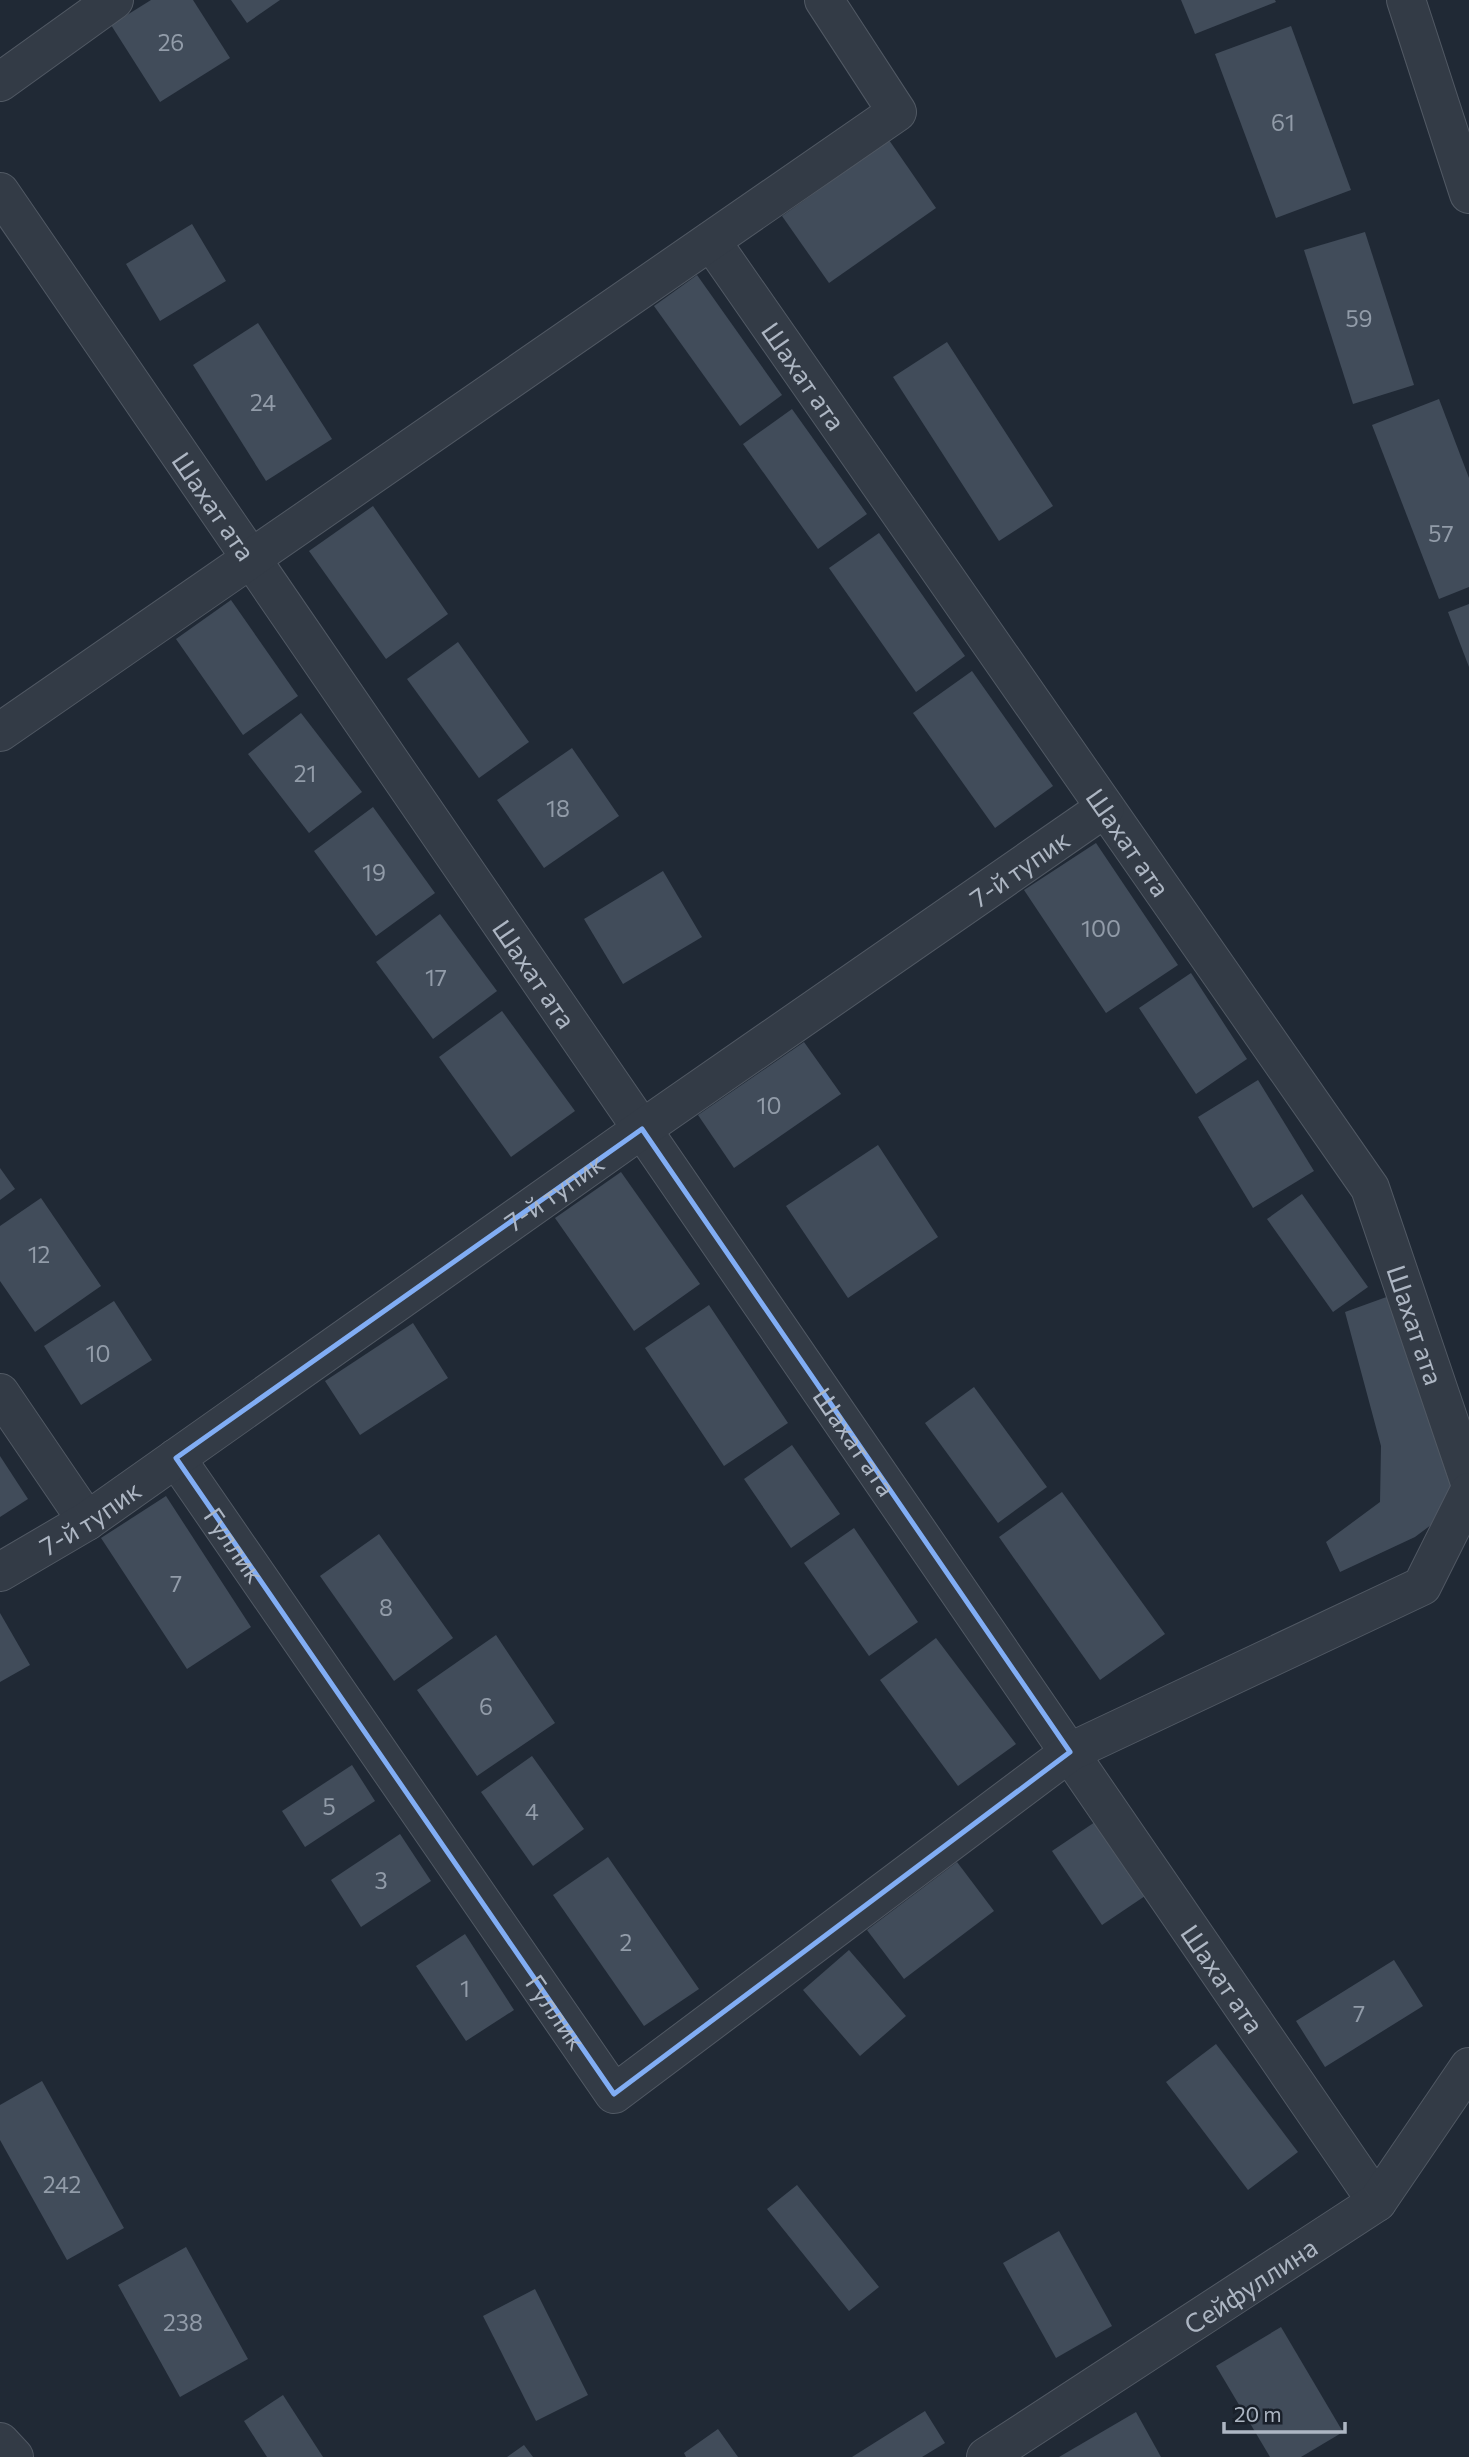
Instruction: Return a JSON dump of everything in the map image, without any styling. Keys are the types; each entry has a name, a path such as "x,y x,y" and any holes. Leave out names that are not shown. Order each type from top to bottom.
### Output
{"street":[{"path":"0,82 114,0"},
{"path":"0,732 897,112 824,0"},
{"path":"1406,0 1469,194"},
{"name":"Шахат ата","path":"0,192 1377,2202"},
{"name":"Шахат ата","path":"711,241 1370,1188 1469,1480"},
{"name":"7-й тупик","path":"0,1572 88,1521 642,1129 1105,808"},
{"path":"0,1393 88,1521"},
{"name":"Гуллик","path":"176,1458 614,2094 1070,1752"},
{"path":"1070,1752 1422,1586 1469,1492"},
{"name":"Сейфуллина","path":"1005,2451 1377,2202 1469,2067"},
{"path":"0,2442 14,2457"}],"highlighted area":[{"path":"642,1129 1070,1752 614,2094 176,1458"}],"building":[{"path":"151,0 193,0 230,58 160,102 111,25"},
{"path":"231,0 280,0 247,23"},
{"path":"1181,0 1275,0 1276,2 1195,34"},
{"path":"1291,26 1351,190 1276,218 1215,54"},
{"path":"889,140 936,208 829,283 782,216"},
{"path":"192,224 226,281 160,321 126,264"},
{"path":"1365,232 1414,385 1353,404 1304,250"},
{"path":"697,275 782,395 740,426 654,306"},
{"path":"258,323 332,439 266,481 193,365"},
{"path":"947,342 1053,506 999,541 893,377"},
{"path":"1439,399 1469,478 1469,587 1439,599 1372,425"},
{"path":"792,409 867,514 818,549 743,444"},
{"path":"373,506 448,614 386,659 309,551"},
{"path":"879,533 965,656 916,692 829,568"},
{"path":"231,600 298,696 243,735 176,639"},
{"path":"1469,604 1469,667 1448,612"},
{"path":"458,642 529,742 479,778 407,679"},
{"path":"972,671 1053,786 995,828 913,713"},
{"path":"301,713 362,792 309,833 248,754"},
{"path":"572,748 619,816 544,868 497,800"},
{"path":"373,807 435,893 376,936 314,851"},
{"path":"1096,843 1178,965 1106,1013 1024,890"},
{"path":"663,871 702,937 623,984 584,919"},
{"path":"440,914 497,991 433,1039 376,962"},
{"path":"1191,973 1247,1059 1196,1094 1139,1008"},
{"path":"502,1011 575,1111 511,1157 439,1057"},
{"path":"804,1042 841,1094 734,1168 698,1115"},
{"path":"1258,1080 1314,1171 1253,1208 1198,1117"},
{"path":"878,1145 938,1237 848,1298 786,1206"},
{"path":"0,1168 15,1189 0,1200"},
{"path":"621,1172 700,1284 634,1331 555,1218"},
{"path":"1302,1194 1368,1287 1333,1312 1267,1219"},
{"path":"41,1198 101,1286 35,1332 0,1281 0,1226"},
{"path":"1392,1295 1457,1486 1443,1516 1415,1537 1340,1572 1326,1542 1380,1502 1381,1446 1345,1312"},
{"path":"114,1301 152,1360 81,1405 44,1346"},
{"path":"709,1305 788,1423 724,1466 645,1348"},
{"path":"413,1323 448,1378 360,1435 325,1381"},
{"path":"974,1387 1047,1487 998,1523 925,1423"},
{"path":"792,1445 840,1514 791,1548 744,1479"},
{"path":"0,1456 28,1499 0,1517"},
{"path":"1062,1492 1165,1634 1100,1680 999,1537"},
{"path":"166,1496 251,1627 187,1669 101,1538"},
{"path":"854,1528 918,1622 869,1656 804,1563"},
{"path":"379,1534 453,1638 394,1681 320,1576"},
{"path":"0,1613 30,1665 0,1682"},
{"path":"496,1635 555,1723 477,1776 417,1690"},
{"path":"936,1638 1016,1744 958,1786 880,1680"},
{"path":"532,1756 584,1829 533,1866 481,1792"},
{"path":"352,1765 375,1801 305,1847 282,1811"},
{"path":"1095,1822 1145,1896 1102,1925 1052,1851"},
{"path":"400,1834 431,1881 361,1927 331,1880"},
{"path":"608,1857 699,1989 644,2026 553,1895"},
{"path":"957,1862 994,1911 904,1979 867,1930"},
{"path":"465,1934 514,2010 466,2041 416,1966"},
{"path":"849,1950 906,2016 860,2056 803,1990"},
{"path":"1394,1960 1423,2006 1325,2067 1296,2021"},
{"path":"1216,2044 1298,2152 1248,2190 1166,2082"},
{"path":"42,2081 124,2228 67,2260 0,2140 0,2105"},
{"path":"797,2185 879,2287 849,2311 767,2209"},
{"path":"1059,2231 1112,2326 1056,2358 1003,2263"},
{"path":"186,2247 248,2359 180,2397 118,2285"},
{"path":"535,2289 588,2395 536,2421 483,2316"},
{"path":"1281,2327 1343,2432 1301,2457 1270,2457 1216,2366"},
{"path":"283,2395 323,2457 267,2457 244,2421"},
{"path":"925,2411 945,2443 922,2457 852,2457"},
{"path":"1136,2412 1161,2457 1059,2457"},
{"path":"718,2429 738,2457 686,2457 684,2453"},
{"path":"524,2445 533,2457 507,2457"}]}
